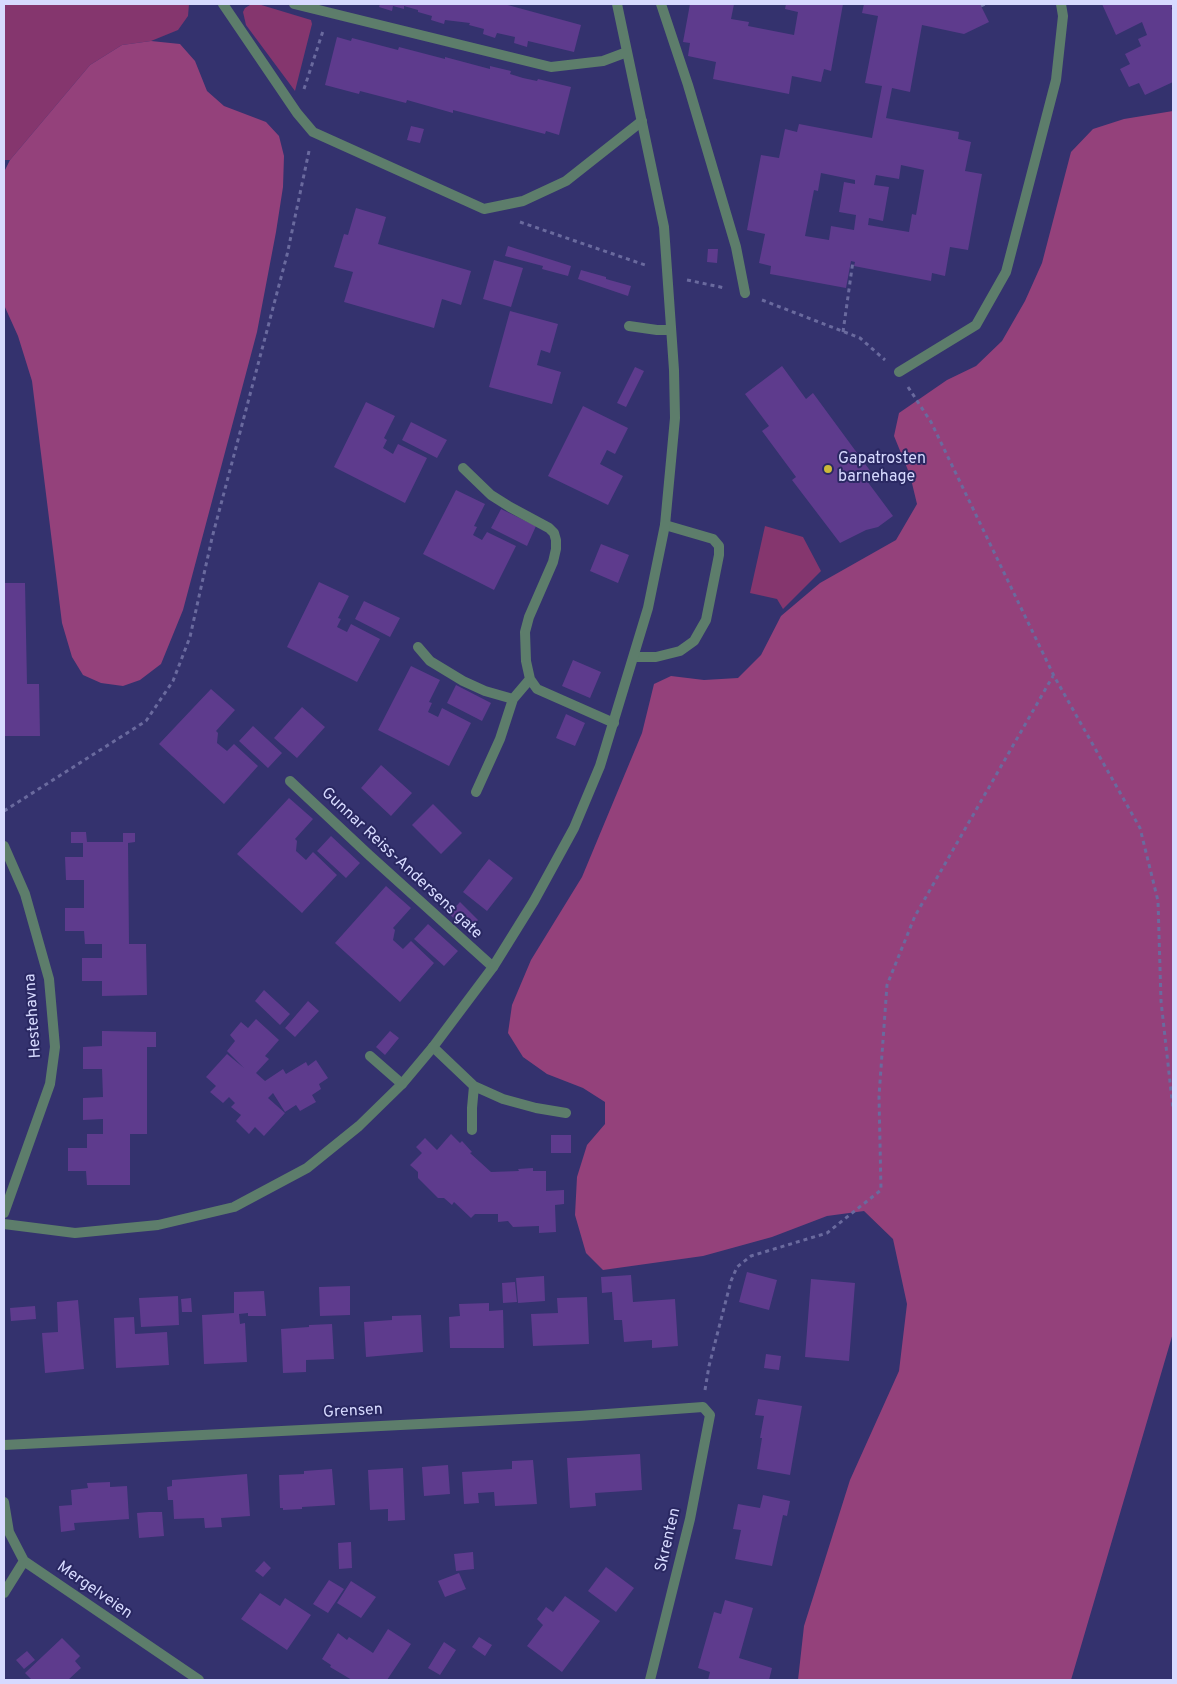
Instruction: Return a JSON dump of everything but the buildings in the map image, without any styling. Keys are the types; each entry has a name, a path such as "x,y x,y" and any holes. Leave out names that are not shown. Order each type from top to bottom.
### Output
{"street":[{"path":"223,4 297,113 313,132 484,209 522,201 566,181 642,122"},
{"path":"294,4 551,67 603,61 627,52"},
{"path":"4,1224 75,1233 158,1225 234,1206 307,1168 359,1126 402,1084 433,1047 493,967 534,901 574,828 600,766 648,608 665,525 675,418 664,227 617,4"},
{"path":"661,4 688,85 733,237 745,293"},
{"path":"899,372 976,325 1006,272 1056,80 1063,16 1061,4"},
{"path":"629,326 671,330"},
{"path":"463,468 492,495 549,528 556,540 553,562 529,617 525,632 526,661 530,679 537,688 614,723"},
{"path":"634,657 656,657 680,651 694,641 706,620 719,555 719,546 713,539 665,525"},
{"path":"418,647 430,661 463,681 486,691 513,699"},
{"path":"476,792 500,739 513,699 530,679"},
{"name":"Gunnar Reiss-Andersens gate","path":"290,782 493,967"},
{"name":"Hestehavna","path":"4,846 25,894 49,979 55,1047 50,1084 4,1213"},
{"path":"433,1047 474,1086 503,1099 536,1108 566,1113"},
{"path":"370,1056 402,1084"},
{"path":"472,1130 474,1086"},
{"name":"Grensen","path":"4,1445 579,1416 703,1407"},
{"name":"Skrenten","path":"650,1680 690,1519 710,1415 703,1407"},
{"name":"Mergelveien","path":"4,1502 9,1532 24,1561 199,1680"},
{"path":"4,1593 24,1561"}],"path":[{"path":"297,113 329,12"},
{"path":"4,811 146,721 173,681 190,637 212,538 287,255 313,132"},
{"path":"484,209 646,265"},
{"path":"844,332 853,261"},
{"path":"686,279 745,293 860,338 899,372 931,422 1054,676 1140,828 1158,901 1161,1002 1173,1109"},
{"path":"703,1407 709,1366 731,1281 737,1267 751,1256 827,1233 880,1190 879,1096 887,985 915,916 1054,676"}],"shaded area":[{"path":"4,4 189,4 188,16 178,30 151,41 122,45 90,65 10,160 4,160"},
{"path":"258,4 311,20 312,24 295,91 246,25 243,12 245,8"},
{"path":"151,41 180,44 195,61 207,91 224,106 266,122 279,136 284,156 283,187 257,332 183,610 161,664 140,680 123,686 101,683 83,675 72,657 62,623 32,381 18,336 4,305 4,172 10,160 90,65 122,45"},
{"path":"1173,111 1173,1333 1071,1680 798,1680 804,1626 850,1480 899,1371 907,1304 893,1239 864,1211 827,1216 772,1237 703,1256 603,1270 586,1253 575,1215 577,1177 587,1145 605,1124 605,1102 583,1088 547,1074 523,1057 508,1033 512,1005 531,960 582,877 642,733 654,684 671,676 704,680 738,678 761,655 781,616 820,583 896,540 917,504 910,475 894,436 899,413 947,380 976,366 1002,341 1025,301 1042,263 1071,152 1093,129 1124,119"},
{"path":"765,526 803,537 821,571 783,609 777,599 750,593"}],"place":[{"name":"Gapatrosten barnehage","path":"828,469"}]}
